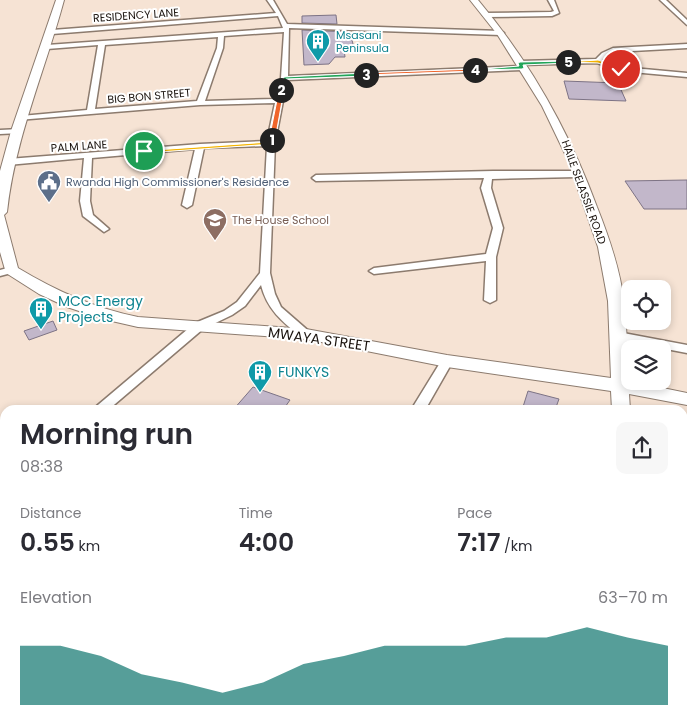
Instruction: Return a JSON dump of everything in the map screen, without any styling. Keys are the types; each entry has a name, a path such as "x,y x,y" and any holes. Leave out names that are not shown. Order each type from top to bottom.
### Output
{"street":[{"path":"0,212 2,188 8,162 21,118 52,32 60,0"},
{"path":"270,0 280,14 286,28 284,78 271,143 265,273 268,294 273,304 281,314 306,334"},
{"name":"HAILE SELASSIE ROAD","path":"474,0 501,33 567,144 605,247 616,301 621,386"},
{"path":"486,15 552,14 557,12 551,0"},
{"path":"663,0 687,23"},
{"name":"RESIDENCY LANE","path":"52,32 280,14"},
{"path":"47,47 221,35 286,28 501,33"},
{"path":"200,103 220,48 221,35"},
{"path":"91,112 102,43"},
{"path":"598,61 604,54 613,50 687,46"},
{"path":"284,78 598,61 621,69 687,75"},
{"name":"BIG BON STREET","path":"21,118 200,103 279,101"},
{"path":"0,132 17,131"},
{"name":"PALM LANE","path":"8,162 200,146 271,143"},
{"path":"187,206 200,146"},
{"path":"88,156 85,201 88,216 104,229"},
{"path":"490,300 492,257 498,228 486,188 488,178 493,174"},
{"path":"316,178 577,174"},
{"name":"MWAYA STREET","path":"0,218 5,271 45,291 109,316 138,322 306,334 447,361 621,386"},
{"path":"374,271 492,257"},
{"path":"105,405 199,326 228,313 241,304 265,273"},
{"path":"618,336 687,349"},
{"path":"421,405 447,361"},
{"name":"HAILE SELASSIE ROAD","path":"621,390 621,405"},
{"name":"MWAYA STREET","path":"641,390 687,399"}],"building":[{"path":"336,15 337,24 302,23 302,16"},
{"path":"302,30 350,32 354,48 344,49 345,57 335,57 329,64 304,65"},
{"path":"564,81 618,83 626,101 569,99"},
{"path":"687,180 687,209 644,209 625,181"},
{"name":"MCC Energy Projects","path":"53,321 57,330 29,340 24,331"},
{"name":"FUNKYS","path":"253,387 290,400 286,405 237,405"},
{"path":"528,391 559,399 557,405 524,405"}],"place":[{"name":"Msasani Peninsula","path":"318,62"},
{"name":"Rwanda High Commissioner's Residence","path":"49,203"},
{"name":"The House School","path":"215,241"},
{"name":"MCC Energy Projects","path":"41,330"},
{"name":"FUNKYS","path":"260,393"}],"route":[{"path":"144,151 271,143 284,78 522,68 520,63 598,61 621,69"}]}
